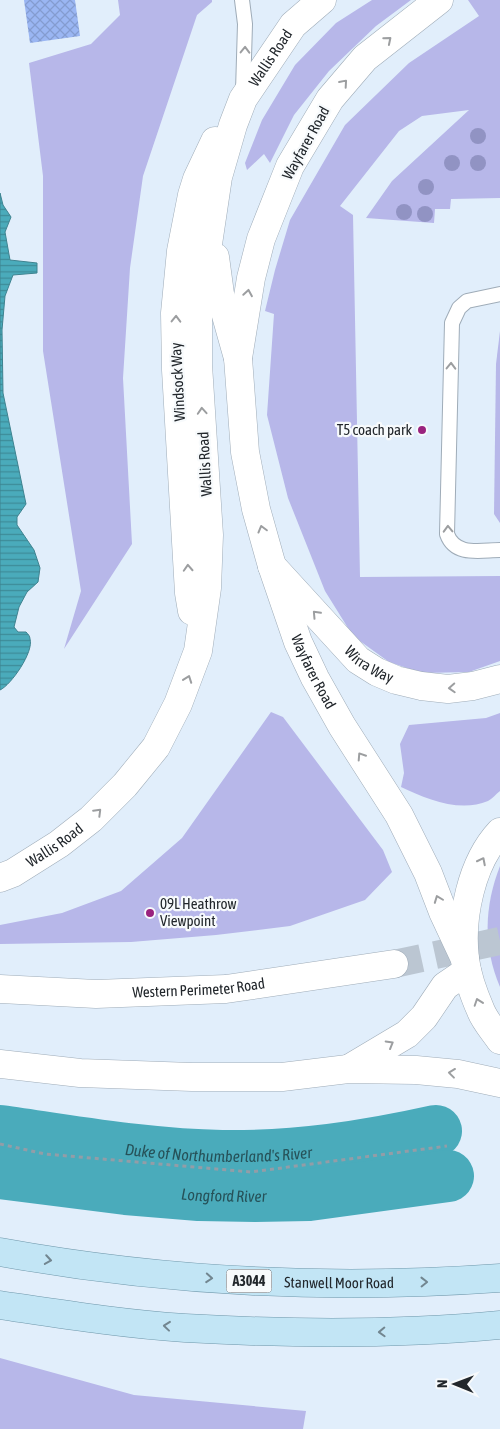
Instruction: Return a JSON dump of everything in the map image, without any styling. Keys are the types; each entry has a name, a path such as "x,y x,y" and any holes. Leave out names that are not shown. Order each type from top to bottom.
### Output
{"main road":[{"name":"Stanwell Moor Road","path":"0,1252 161,1275 286,1283 340,1284 500,1278"},
{"path":"0,1305 88,1318 184,1328 296,1333 374,1333 500,1325"}],"street":[{"name":"Wallis Road","path":"0,878 13,873 59,844 91,819 125,785 156,747 178,704 198,651 206,588 209,536 198,366 198,311 218,177 233,125 243,99 293,25 322,0"},
{"name":"Wayfarer Road","path":"238,358 251,278 261,239 290,166 330,99 365,58 439,0"},
{"name":"Windsock Way","path":"198,651 189,593 176,370 175,313 181,251 192,195 197,179 217,138 233,125"},
{"name":"Wayfarer Road","path":"211,221 220,294 238,358 245,452 256,509 272,566 298,642 315,678 342,726 399,815 428,873 466,965"},
{"name":"Wirra Way","path":"272,566 358,660 378,672 396,680 421,686 448,689 473,686 500,679"},
{"path":"500,832 480,862 469,893 463,926 466,965 481,1013 500,1040"},
{"name":"Western Perimeter Road","path":"0,989 96,994 226,989 394,964"},
{"path":"348,1069 407,1034 424,1017 445,986 466,965"},
{"path":"0,1064 80,1073 192,1077 282,1077 348,1069 416,1070 458,1074 500,1083"}],"lane":[{"path":"242,0 245,24 243,99"},
{"path":"500,294 467,301 459,308 452,323 447,534 450,542 457,548 468,551 500,550"}],"path":[{"path":"0,1144 45,1154 251,1172 447,1146"}],"shaded area":[{"path":"118,0 212,0 212,2 197,15 143,176 130,268 123,378 132,544 64,649 81,591 43,351 43,176 29,63 91,44 120,15"},
{"path":"372,0 411,0 376,26 329,71 294,115 270,163 264,154 247,170 245,163 262,120 295,65 336,23"},
{"path":"468,0 500,0 500,198 451,199 450,209 435,209 434,223 366,218 392,181 469,110 422,116 399,131 340,206 353,215 360,577 500,576 500,661 469,672 422,673 389,662 353,636 325,591 288,498 267,415 274,314 265,311 290,220 345,125 409,63 479,16"},
{"path":"0,193 3,205 11,217 5,232 10,260 37,263 37,273 13,275 5,296 2,330 3,393 26,504 17,517 17,525 34,550 40,568 38,582 27,592 19,607 14,627 18,632 26,632 29,636 29,652 21,668 10,682 0,690"},
{"path":"500,331 500,523 494,514 496,364"},
{"path":"271,712 283,717 383,850 392,872 365,900 290,926 216,935 131,942 0,944 0,925 62,913 121,891 182,838"},
{"path":"500,713 500,791 491,799 466,806 455,805 432,800 401,787 404,773 400,744 409,725 486,718"},
{"path":"500,866 500,987 494,972 488,942 488,912"},
{"path":"0,1358 134,1395 306,1411 303,1429 0,1429"}],"building":[{"path":"24,0 75,0 80,36 30,43"}],"waterway":[{"name":"Duke of Northumberland's River","path":"0,1131 138,1150 222,1156 277,1155 330,1150 436,1131"},
{"name":"Longford River","path":"0,1173 126,1189 199,1195 255,1196 309,1195 448,1176"}],"tunnel":[{"path":"394,964 500,941"}],"place":[{"name":"T5 coach park","path":"422,430"},
{"name":"09L Heathrow Viewpoint","path":"150,913"}]}
